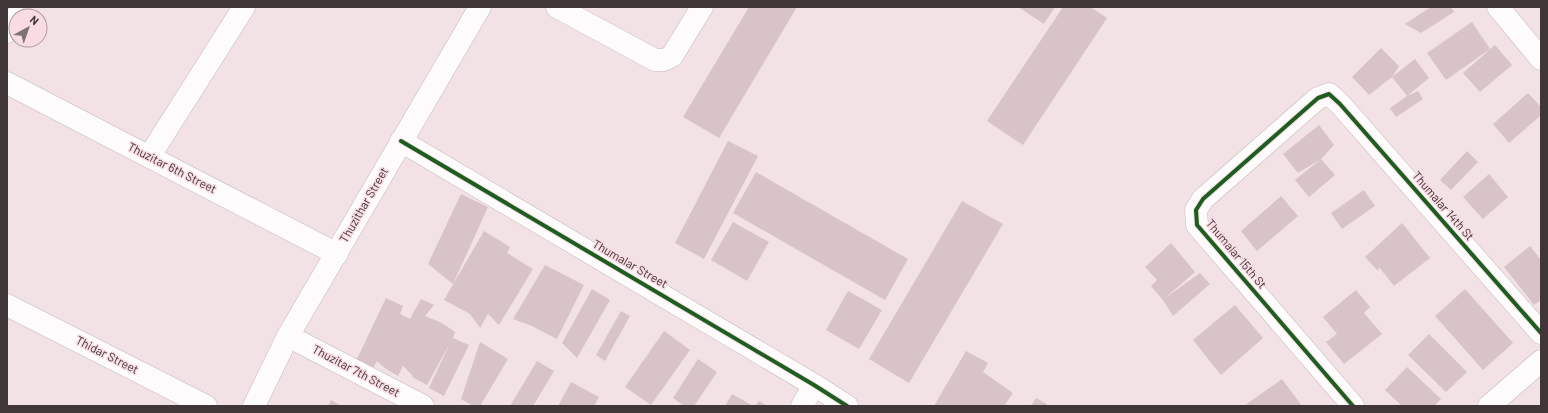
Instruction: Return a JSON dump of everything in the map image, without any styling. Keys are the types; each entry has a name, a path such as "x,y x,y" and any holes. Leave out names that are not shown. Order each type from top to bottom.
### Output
{"street":[{"path":"149,157 244,7"},
{"name":"Thuzithar Street","path":"254,406 288,336 480,7"},
{"path":"557,7 655,60 664,60 672,56 702,7"},
{"path":"1498,7 1541,59"},
{"name":"Thuzitar 6th Street","path":"7,83 336,254"},
{"name":"Thumalar 14th St","path":"1329,94 1340,104 1541,333"},
{"name":"Thumalar 15th St","path":"1329,94 1318,98 1203,199 1196,210 1197,225 1353,406"},
{"name":"Thumalar Street","path":"401,141 847,406"},
{"name":"Thidar Street","path":"7,305 206,406"},
{"name":"Thuzitar 7th Street","path":"288,336 423,406"},
{"path":"1492,405 1541,361"},
{"path":"802,406 814,385"}],"building":[{"path":"749,7 797,7 719,138 683,117"},
{"path":"1018,7 1055,7 1044,24"},
{"path":"1063,7 1090,7 1107,18 1023,145 987,121"},
{"path":"1431,7 1451,7 1454,12 1421,33 1405,24"},
{"path":"1472,22 1490,49 1446,80 1427,53"},
{"path":"1495,45 1512,65 1480,92 1463,73"},
{"path":"1381,48 1399,66 1392,77 1369,95 1352,77"},
{"path":"1415,59 1429,78 1407,96 1392,77"},
{"path":"1418,91 1423,99 1396,117 1390,108 1407,96"},
{"path":"1528,93 1541,107 1541,115 1509,143 1493,124"},
{"path":"1319,125 1334,145 1321,159 1298,173 1283,154"},
{"path":"728,141 758,156 704,259 675,243"},
{"path":"1467,151 1478,162 1451,190 1440,180"},
{"path":"1321,159 1335,175 1309,197 1295,180"},
{"path":"756,172 908,259 885,300 733,213"},
{"path":"1489,174 1508,197 1483,219 1463,197"},
{"path":"1364,190 1375,206 1342,229 1331,213"},
{"path":"461,194 488,207 453,284 428,264"},
{"path":"1281,196 1298,216 1257,251 1241,231"},
{"path":"962,201 1003,224 909,383 869,359"},
{"path":"733,222 769,242 747,281 711,260"},
{"path":"1402,223 1430,258 1394,286 1379,267 1378,271 1365,257"},
{"path":"484,231 510,247 507,253 533,269 499,325 488,314 480,328 470,314 444,300"},
{"path":"1171,243 1195,272 1165,298 1200,273 1210,284 1173,316 1163,300 1151,286 1157,280 1145,267"},
{"path":"1530,246 1541,260 1541,300 1534,305 1504,267"},
{"path":"545,265 584,285 557,339 532,326 513,319"},
{"path":"592,289 610,300 577,358 562,343"},
{"path":"1465,289 1513,343 1483,370 1435,316"},
{"path":"1356,290 1370,307 1364,313 1382,334 1344,364 1326,342 1337,334 1323,317"},
{"path":"848,291 882,310 859,349 826,330"},
{"path":"386,298 403,306 400,314 410,319 421,299 434,305 425,316 442,323 455,332 453,338 469,345 444,396 429,388 450,343 427,385 412,377 413,376 403,366 398,376 386,369 377,361 373,369 356,361"},
{"path":"1235,305 1263,338 1221,375 1193,340"},
{"path":"621,311 630,316 605,361 596,355"},
{"path":"664,331 690,350 651,405 625,387"},
{"path":"1429,334 1467,372 1446,392 1408,355"},
{"path":"480,342 508,359 480,406 473,406 461,399"},
{"path":"966,351 988,363 983,372 1013,393 1004,406 934,406"},
{"path":"698,359 717,372 694,406 684,406 673,398"},
{"path":"537,361 554,371 533,406 510,406"},
{"path":"1407,367 1441,399 1434,406 1402,406 1385,390"},
{"path":"1282,379 1302,406 1244,406"},
{"path":"571,382 599,397 594,406 558,406"},
{"path":"732,394 753,406 725,406"},
{"path":"1036,398 1047,404 1046,406 1031,406"},
{"path":"331,400 342,406 328,406"},
{"path":"759,401 767,406 755,406"}],"cycle path":[{"path":"1353,406 1197,225 1196,210 1203,199 1318,98 1329,94 1340,104 1541,333"},
{"path":"401,141 847,406"}]}
